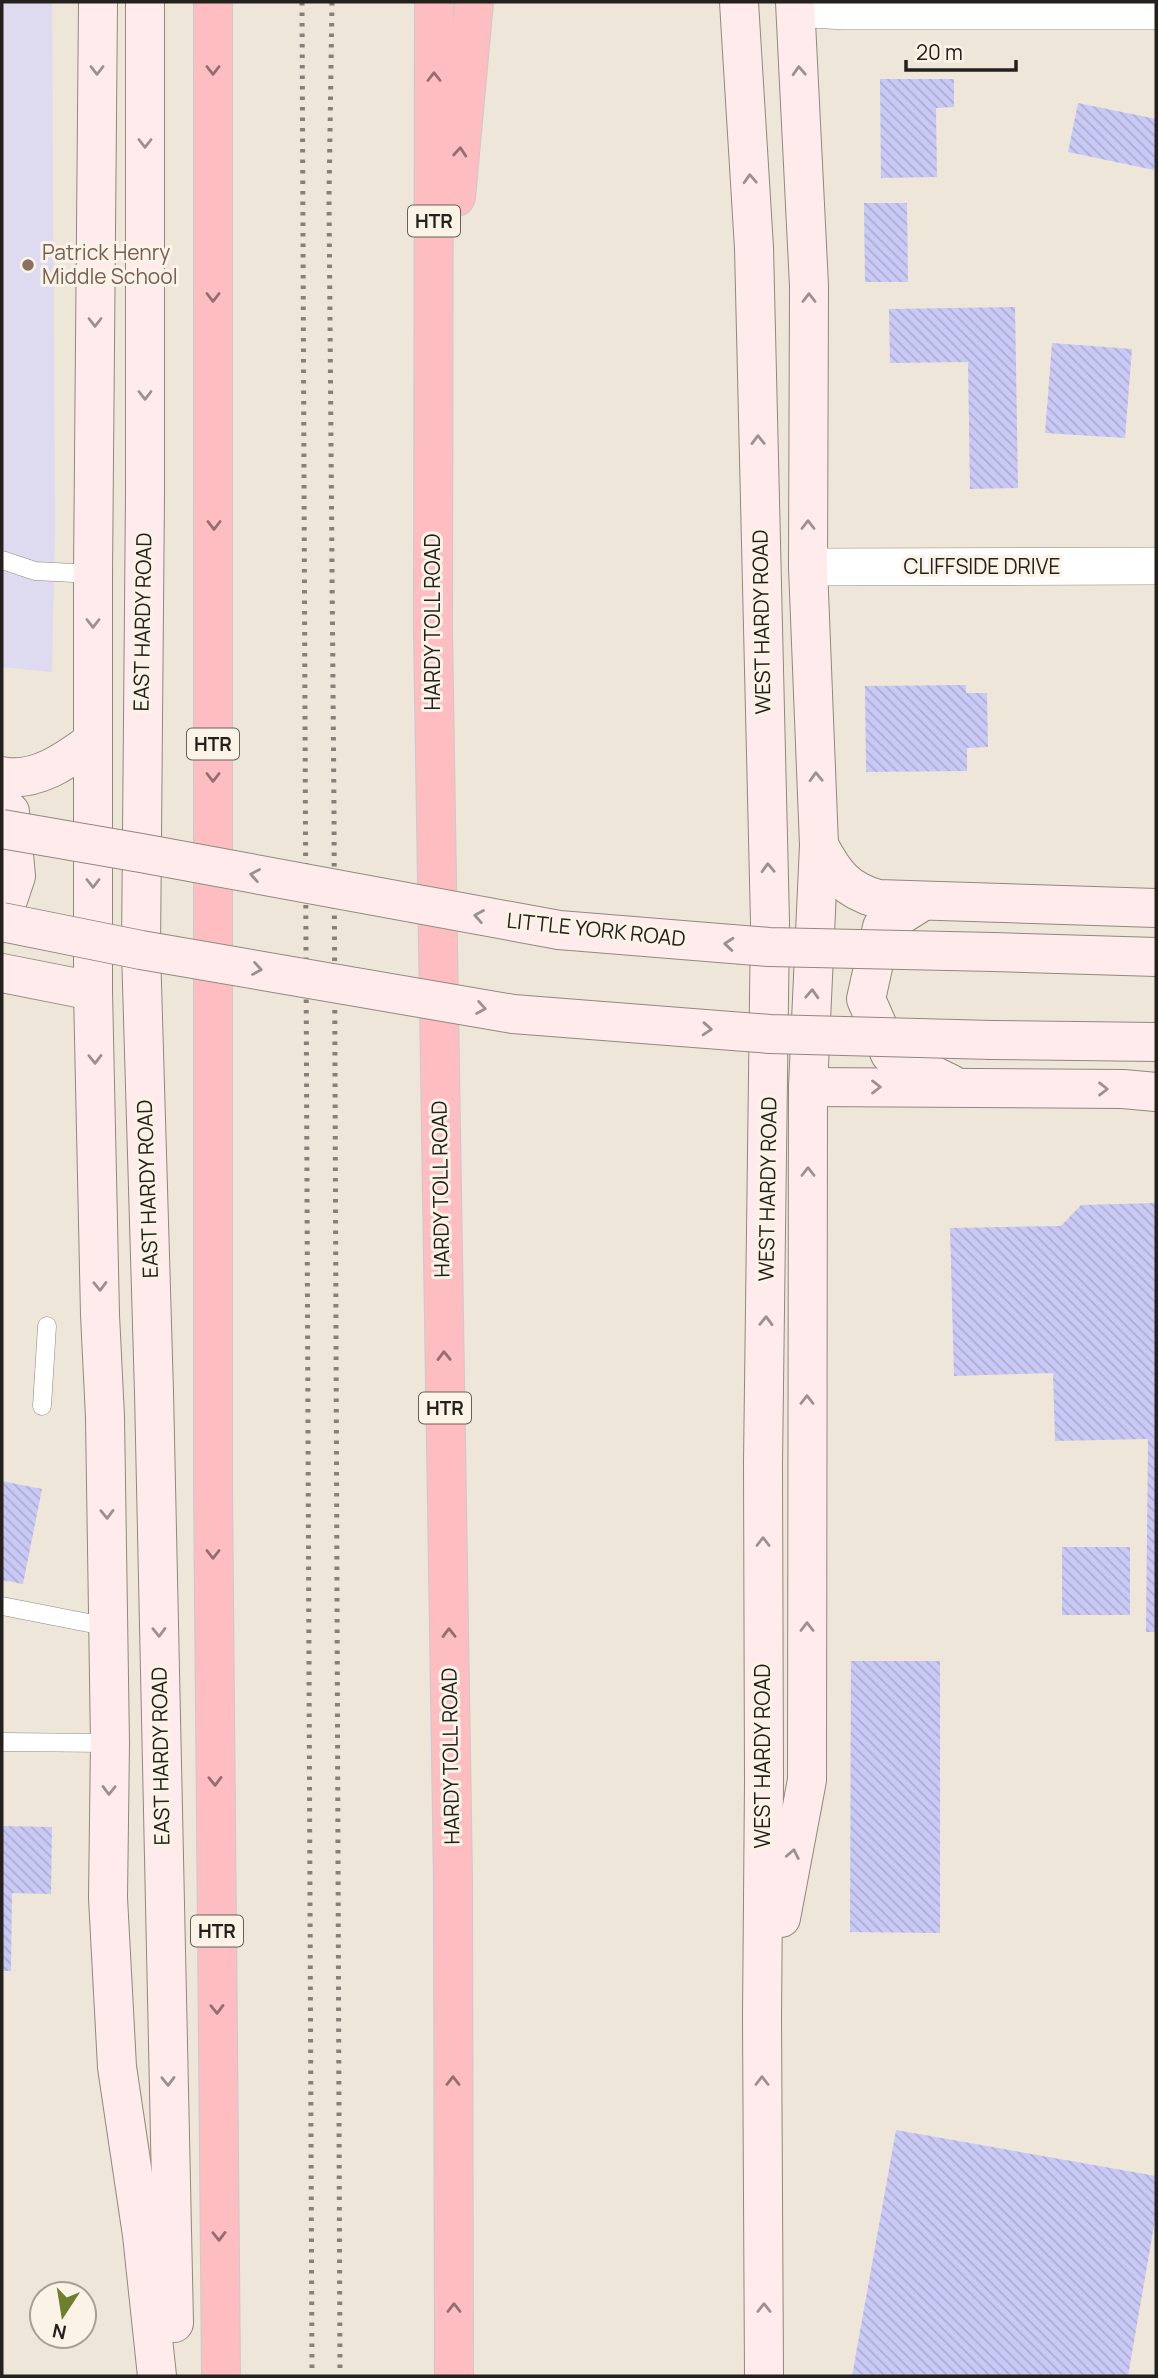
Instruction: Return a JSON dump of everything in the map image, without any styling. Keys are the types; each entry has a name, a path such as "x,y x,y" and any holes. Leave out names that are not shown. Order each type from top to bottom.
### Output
{"highway":[{"name":"HTR","path":"213,2 213,1499 221,2376"},
{"name":"HARDY TOLL ROAD","path":"434,2 432,632 453,1879 454,2376"},
{"path":"433,440 474,2"}],"main road":[{"path":"98,2 93,573 93,991 109,1627 108,1898 117,2067 142,2235 157,2376"},
{"name":"EAST HARDY ROAD","path":"145,2 141,950 154,1392 175,2376"},
{"name":"WEST HARDY ROAD","path":"739,2 754,248 770,1034 763,1463 764,2376"},
{"path":"762,2017 807,1780 808,1087 819,845 808,567 809,286 796,5"},
{"path":"2,776 16,779 58,766 93,741"},
{"path":"2,804 10,811 16,876 2,920 141,950 513,1014 770,1034 1156,1042"},
{"name":"LITTLE YORK ROAD","path":"2,829 559,930 769,947 1156,957"},
{"path":"819,845 827,861 849,888 878,899 1156,908"},
{"path":"923,901 881,927 866,999 890,1054 958,1088"},
{"path":"2,974 93,991"},
{"path":"808,1087 1123,1089 1156,1092"}],"street":[{"path":"796,5 845,11 1156,11"},
{"name":"CLIFFSIDE DRIVE","path":"808,567 1156,566"}],"lane":[{"path":"2,560 35,571 93,573"},
{"path":"42,1406 47,1326"},
{"path":"2,1606 109,1627"},
{"path":"2,1742 110,1743"}],"shaded area":[{"name":"Patrick Henry Middle School","path":"2,2 52,2 55,528 52,672 2,667"}],"building":[{"path":"880,79 954,79 954,107 936,108 937,177 881,178"},
{"path":"1078,103 1156,119 1154,170 1068,152"},
{"path":"864,203 907,203 908,282 865,282"},
{"path":"1015,307 1018,488 970,489 968,362 890,363 889,309"},
{"path":"1052,343 1132,349 1125,438 1045,433"},
{"path":"966,685 966,693 987,693 988,747 967,748 967,771 866,772 865,686"},
{"path":"1156,1203 1156,1632 1146,1632 1148,1439 1055,1441 1053,1373 954,1376 950,1228 1061,1226 1081,1205"},
{"path":"2,1481 42,1489 23,1584 2,1580"},
{"path":"1062,1547 1130,1547 1130,1615 1062,1615"},
{"path":"851,1661 940,1661 940,1933 850,1932"},
{"path":"2,1826 52,1827 51,1894 12,1893 11,1971 2,1971"},
{"path":"896,2130 1156,2176 1156,2214 1128,2376 852,2376"}],"railway":[{"path":"302,2 312,2376"},
{"path":"332,2 329,198 340,2376"}],"place":[{"name":"Patrick Henry Middle School","path":"28,265"}]}
